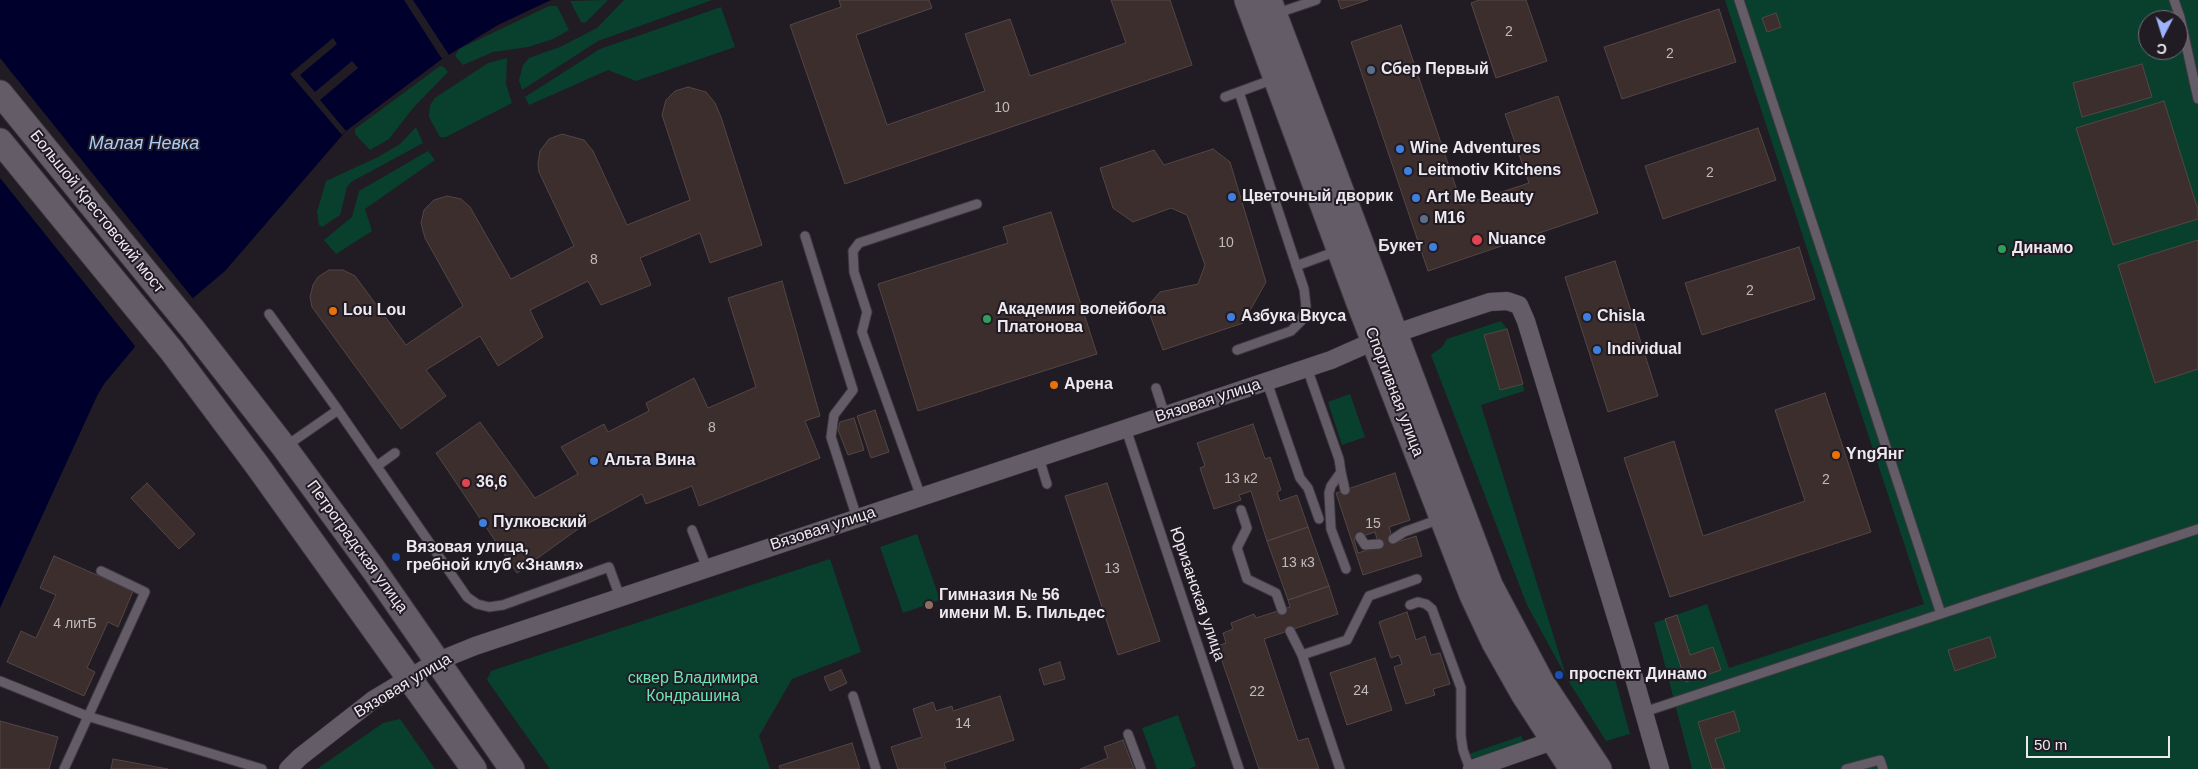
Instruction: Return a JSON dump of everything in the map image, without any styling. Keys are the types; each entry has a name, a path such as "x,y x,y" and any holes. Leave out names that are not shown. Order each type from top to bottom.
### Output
{"street":[{"name":"Спортивная улица","path":"1247,0 1340,250 1384,337 1490,584 1542,682 1564,737 1572,769"},
{"name":"Спортивная улица","path":"1272,7 1443,518 1472,595 1494,642 1524,695 1564,737 1599,769"},
{"name":"Большой Крестовский мост","path":"0,93 194,332"},
{"name":"Большой Крестовский мост","path":"0,141 171,350"},
{"name":"Спортивная улица","path":"1384,337 1490,302 1506,301 1519,305 1550,396 1660,769"},
{"name":"Петроградская улица","path":"194,332 284,447 438,661 512,769"},
{"name":"Вязовая улица","path":"288,769 300,757 373,700 438,661 475,646 1267,382 1331,360 1384,337"},
{"name":"Петроградская улица","path":"171,350 257,465 474,769"},
{"path":"1471,769 1564,737"}],"lane":[{"path":"1272,7 1316,0"},
{"path":"1739,0 1941,614"},
{"path":"2174,0 2180,17 2198,99"},
{"path":"1225,97 1276,78"},
{"path":"1237,350 1291,331 1301,321 1306,306 1304,289 1239,92"},
{"path":"921,497 862,332 866,312 854,272 853,251 859,243 977,204"},
{"path":"805,236 853,390 834,415 831,437 857,518"},
{"path":"1296,266 1340,250"},
{"path":"269,314 338,410 467,597 477,604 489,607 503,605 609,567 620,597"},
{"path":"1307,368 1339,459 1345,490"},
{"path":"1267,382 1300,478 1308,488 1319,519"},
{"path":"1156,388 1165,416"},
{"path":"284,447 338,410"},
{"name":"Юризанская улица","path":"1126,429 1239,769"},
{"path":"377,466 395,453"},
{"path":"1038,458 1047,484"},
{"path":"1341,472 1331,486 1329,493 1331,529 1346,569"},
{"path":"1241,510 1247,528 1237,548 1247,579 1276,593 1282,610"},
{"path":"1393,539 1404,532 1443,518"},
{"path":"1644,712 2198,529"},
{"path":"692,530 707,568"},
{"path":"1360,537 1365,545 1379,544"},
{"path":"64,769 145,592 101,571"},
{"path":"1302,655 1347,640 1369,596 1417,579"},
{"path":"1410,605 1418,602 1426,604 1432,609 1461,688 1461,736 1463,750 1471,769"},
{"path":"1290,631 1302,655 1340,769"},
{"path":"0,681 87,716 262,769"},
{"path":"853,696 876,769"},
{"path":"1128,734 1140,769"},
{"path":"1846,769 1880,760 1883,769"}],"green space":[{"path":"608,0 585,23 581,22 570,1"},
{"path":"624,0 712,0 598,41 522,90 519,80 523,65 529,58 560,47 597,28"},
{"name":"Динамо","path":"1725,0 2198,0 2198,769 1692,769 1654,623 1707,604 1729,668 1924,604"},
{"path":"549,6 557,6 569,30 553,39 528,47 493,52 463,65 455,56 459,49"},
{"path":"721,7 735,47 636,81 608,70 529,105 525,97 600,49"},
{"path":"507,58 506,84 512,103 446,137 440,137 429,117 430,105 435,98 488,63"},
{"path":"440,66 444,67 448,72 413,108 389,139 370,150 355,134 355,129"},
{"path":"416,127 423,143 351,182 347,187 340,215 322,227 319,225 317,212 326,181 378,157 400,144"},
{"path":"428,151 435,160 365,209 372,231 336,254 324,240 352,217 359,191"},
{"path":"1501,321 1507,329 1485,336 1500,390 1523,384 1524,391 1481,405 1567,678 1527,605 1431,355 1442,347 1447,339"},
{"path":"1350,394 1365,437 1342,445 1328,402"},
{"path":"917,534 940,600 903,613 880,547"},
{"name":"сквер Владимира Кондрашина","path":"830,559 861,652 792,679 759,736 770,769 550,769 487,680 491,671"},
{"path":"1612,668 1630,734 1606,741 1569,682"},
{"path":"1178,715 1196,766 1189,769 1157,769 1142,728"},
{"path":"400,719 435,769 317,769 383,723"},
{"path":"1521,736 1525,744 1474,760 1469,754"}],"water":[{"name":"Малая Невка","path":"0,0 551,0 498,25 442,59 346,131 225,271 134,348 104,384 97,396 0,608"}],"pier":[{"path":"404,0 413,0 449,55 442,59"},
{"path":"333,38 337,44 300,75 315,92 352,61 358,68 320,100 346,131 342,135 290,74"},
{"path":"0,58 194,300 137,348 136,351 135,346 0,178"}],"building":[{"path":"839,0 929,0 932,8 856,35 887,125 985,91 965,34 1010,19 1030,76 1126,43 1111,0 1170,0 1192,65 845,184 790,25 841,7"},
{"path":"1338,0 1368,0 1341,9"},
{"path":"1479,0 1526,0 1547,61 1496,78 1471,3"},
{"path":"1719,9 1736,62 1622,99 1604,47"},
{"path":"1776,13 1781,27 1767,32 1762,18"},
{"path":"1401,25 1462,205 1529,183 1505,114 1558,96 1598,213 1428,271 1351,42"},
{"path":"2142,64 2152,97 2082,117 2073,83"},
{"path":"688,87 706,92 715,103 762,245 710,263 700,233 640,258 651,285 601,305 588,281 530,310 543,337 498,366 480,336 426,370 446,396 401,429 312,307 310,297 313,285 318,277 329,270 343,270 355,276 406,345 463,306 425,238 421,223 424,210 434,200 447,196 461,199 470,207 511,279 574,246 539,172 538,164 540,151 549,139 562,134 584,140 593,151 627,225 690,200 662,115 666,100 675,91"},
{"path":"2164,101 2198,210 2198,219 2113,245 2076,128"},
{"path":"1758,128 1776,180 1663,219 1645,166"},
{"path":"1213,149 1230,162 1266,282 1243,323 1163,350 1147,307 1160,292 1198,284 1205,265 1187,215 1171,208 1133,222 1113,208 1100,168 1154,150 1164,165"},
{"name":"Академия волейбола Платонова","path":"1051,212 1097,354 918,411 878,284 1008,243 1003,227"},
{"path":"2198,240 2198,369 2155,383 2118,265"},
{"path":"1799,247 1815,299 1702,335 1685,283"},
{"path":"1615,261 1658,396 1608,412 1565,277"},
{"path":"782,281 820,416 805,421 820,458 699,506 692,486 646,504 642,494 578,529 517,573 436,453 480,422 535,498 578,474 561,447 604,424 608,432 649,411 646,403 694,378 708,408 756,387 728,298"},
{"path":"1507,329 1523,384 1500,390 1484,335"},
{"path":"1825,393 1871,532 1670,597 1624,458 1674,441 1703,536 1805,501 1775,410"},
{"path":"875,410 889,452 871,458 857,416"},
{"path":"854,418 864,450 848,455 838,430 840,422"},
{"path":"1253,424 1265,459 1270,457 1281,490 1277,492 1280,501 1297,495 1308,527 1267,541 1251,491 1239,495 1241,500 1214,509 1200,468 1205,466 1197,443"},
{"path":"1395,473 1410,520 1389,527 1394,543 1416,536 1422,556 1363,575 1336,493","holes":["1375,532 1379,546 1358,553 1354,539"]},
{"path":"147,483 195,534 179,549 131,498"},
{"path":"1107,483 1160,641 1118,655 1065,496"},
{"path":"1308,527 1329,586 1288,600 1267,541"},
{"path":"54,556 133,591 118,627 108,622 87,668 95,672 84,696 7,662 21,631 36,638 56,595 40,588"},
{"path":"1329,586 1338,614 1264,639 1298,741 1308,738 1319,769 1259,769 1217,646 1226,643 1223,633 1233,629 1231,623 1254,614 1256,618 1290,607 1288,600"},
{"path":"1407,612 1416,640 1425,636 1431,655 1440,653 1450,684 1433,689 1435,695 1406,704 1394,667 1402,664 1399,655 1391,658 1379,622"},
{"path":"1677,615 1690,655 1713,647 1721,670 1686,682 1665,619"},
{"path":"1990,637 1996,657 1955,671 1948,650"},
{"path":"1375,658 1392,710 1347,725 1330,673"},
{"path":"1060,662 1065,679 1044,685 1039,669"},
{"path":"841,670 847,683 830,691 824,677"},
{"path":"1000,696 1014,740 944,763 946,769 898,769 891,747 922,737 913,709 933,702 936,711 952,706 953,711"},
{"path":"1734,711 1740,731 1715,739 1725,769 1712,769 1698,722"},
{"path":"0,721 58,737 49,769 0,769"},
{"path":"1123,740 1134,769 1080,769 1108,758 1104,747"},
{"path":"852,743 860,769 780,769 779,766"},
{"path":"113,759 168,769 111,769"}],"place":[{"name":"Сбер Первый","path":"1371,70"},
{"name":"Wine Adventures","path":"1400,149"},
{"name":"Leitmotiv Kitchens","path":"1408,171"},
{"name":"Цветочный дворик","path":"1232,197"},
{"name":"Art Me Beauty","path":"1416,198"},
{"name":"M16","path":"1424,219"},
{"name":"Nuance","path":"1477,240"},
{"name":"Букет","path":"1433,247"},
{"name":"Динамо","path":"2002,249"},
{"name":"Lou Lou","path":"333,311"},
{"name":"Азбука Вкуса","path":"1231,317"},
{"name":"Chisla","path":"1587,317"},
{"name":"Академия волейбола Платонова","path":"987,319"},
{"name":"Individual","path":"1597,350"},
{"name":"Арена","path":"1054,385"},
{"name":"YngЯнг","path":"1836,455"},
{"name":"Альта Вина","path":"594,461"},
{"name":"36,6","path":"466,483"},
{"name":"Пулковский","path":"483,523"},
{"name":"Вязовая улица, гребной клуб «Знамя»","path":"396,557"},
{"name":"Гимназия № 56 имени М. Б. Пильдес","path":"929,605"},
{"name":"проспект Динамо","path":"1559,675"}]}
